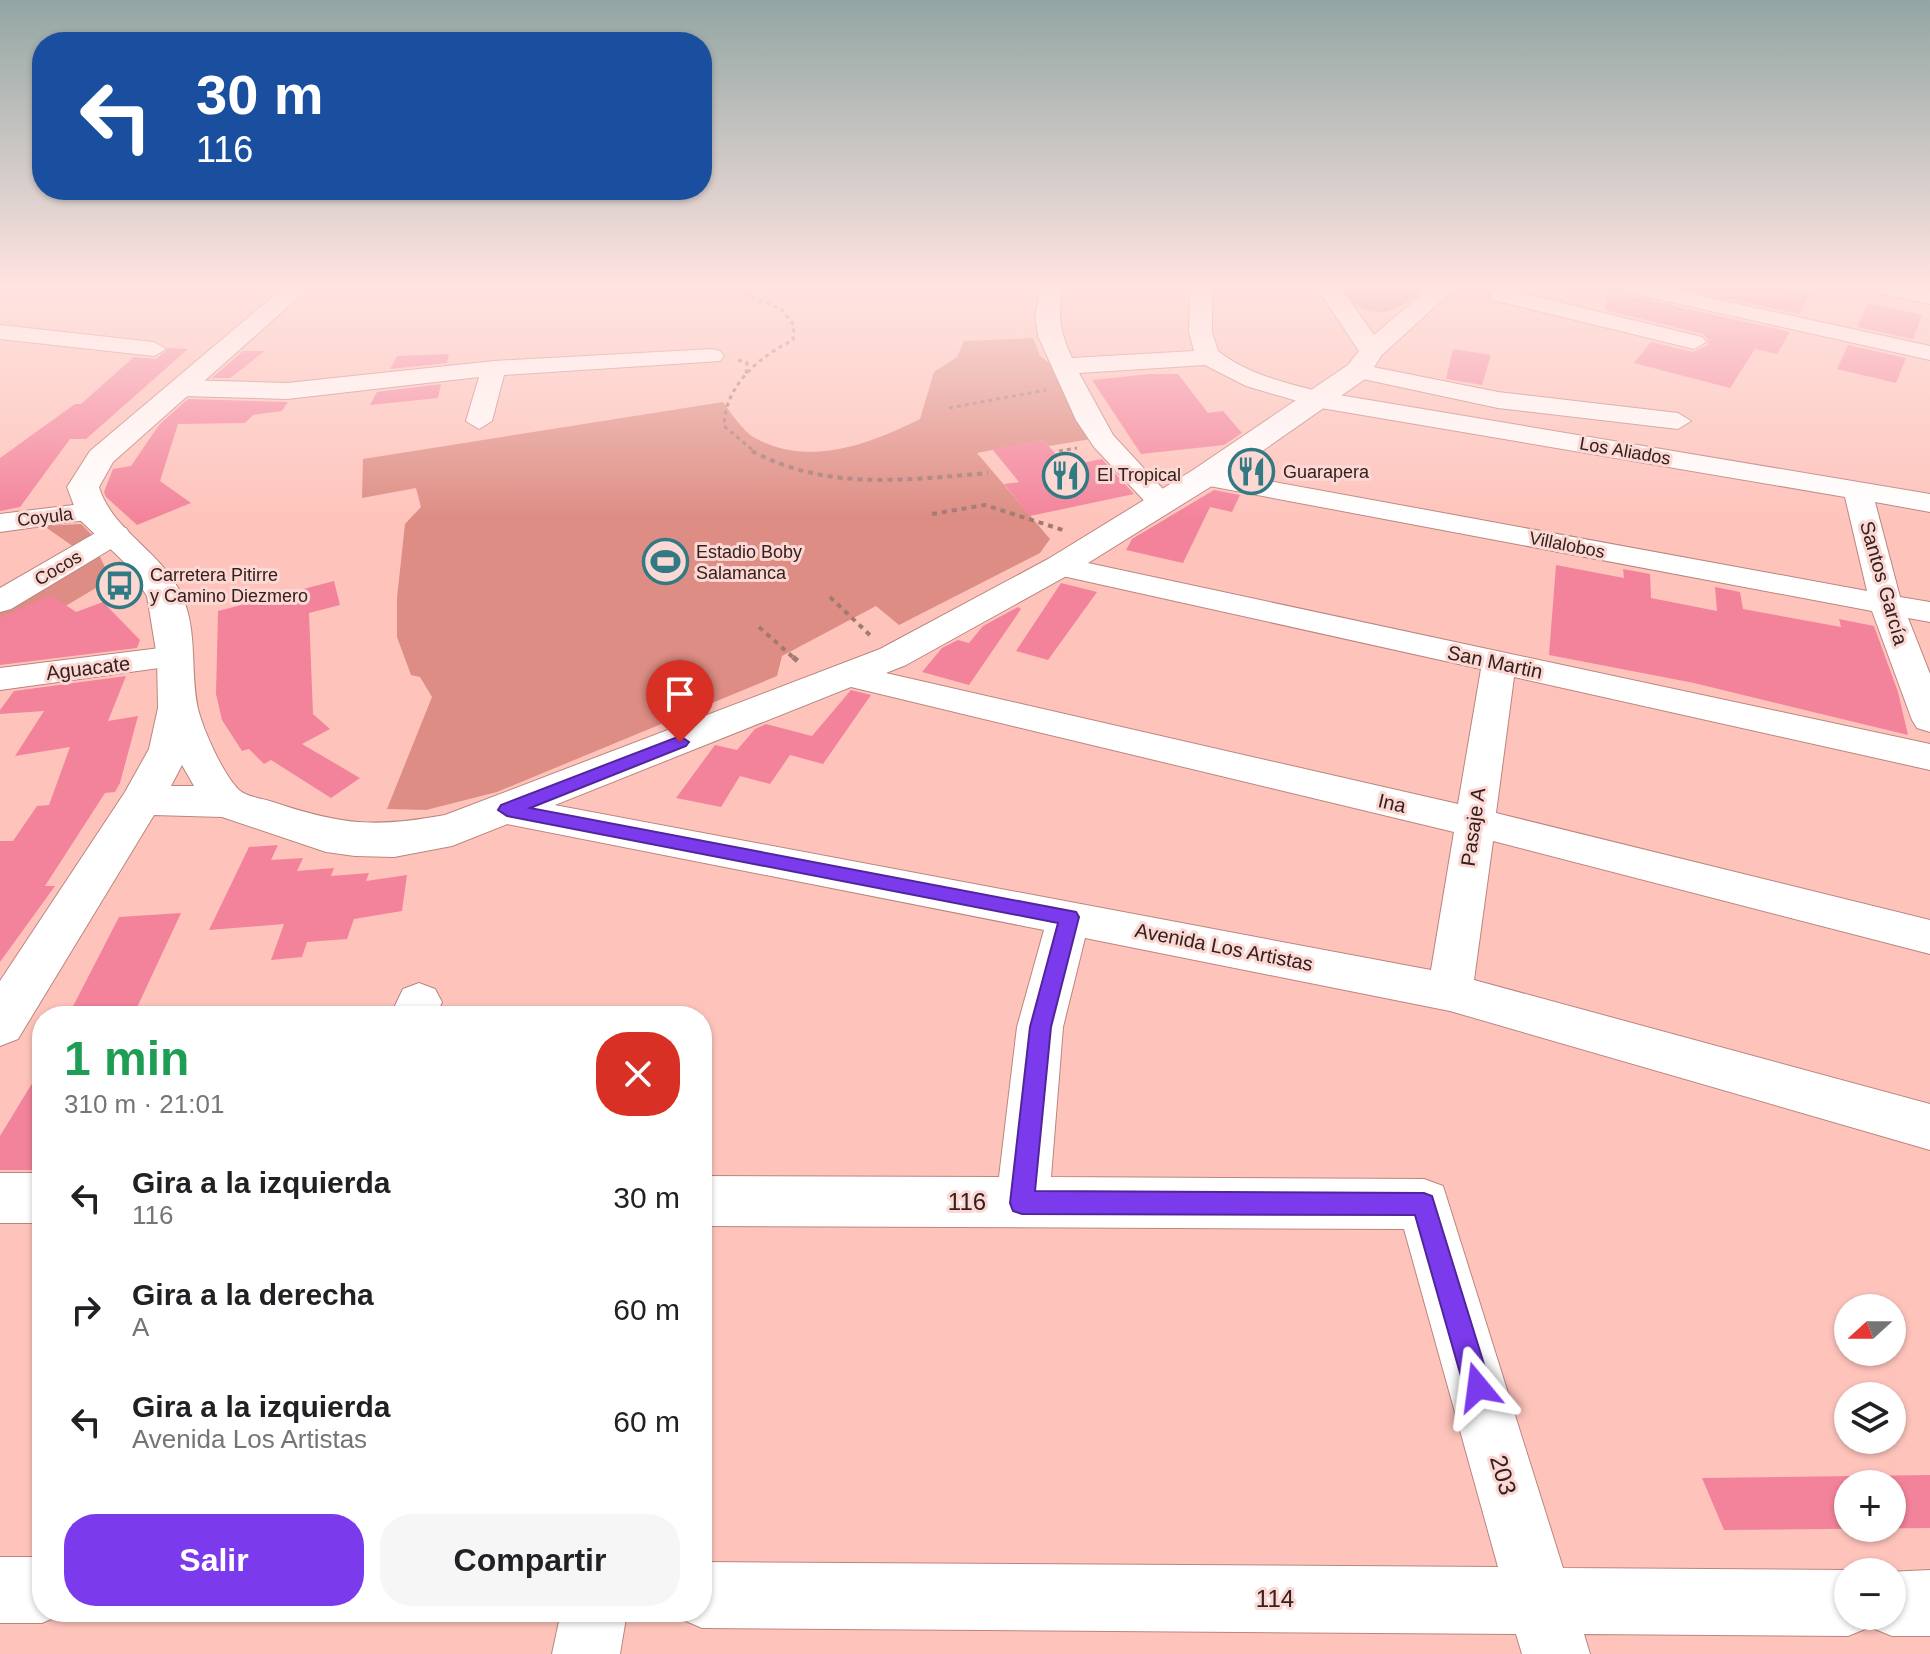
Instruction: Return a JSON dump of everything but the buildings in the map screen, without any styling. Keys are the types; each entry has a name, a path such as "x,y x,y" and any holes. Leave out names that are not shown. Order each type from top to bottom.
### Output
{"main road":[{"path":"0,1024 142,800 170,749 178,708 176,657 165,596 102,523 83,487 90,470 208,365"},
{"path":"142,800 232,805 326,836 394,841 452,830 893,657 1060,566 1204,477 1314,404 1360,365"},
{"path":"178,708 190,744 232,805"},
{"path":"87,889 154,836 197,816 232,805"}],"street":[{"path":"182,388 287,391 545,365"},
{"path":"1065,365 1103,441 1161,502"},
{"path":"1071,376 1144,365"},
{"name":"Los Aliados","path":"1205,365 1218,381 1314,404 1930,503"},
{"path":"1379,365 1498,400 1678,421"},
{"path":"479,421 494,368"},
{"name":"Villalobos","path":"1204,477 1930,612"},
{"name":"Santos García","path":"1858,491 1886,604 1930,720"},
{"name":"Coyula","path":"0,523 102,523"},
{"name":"Cocos","path":"0,602 102,523"},
{"name":"San Martin","path":"1060,566 1930,757"},
{"name":"Aguacate","path":"0,679 176,657"},
{"name":"Pasaje A","path":"1450,992 1499,662"},
{"name":"Ina","path":"838,680 1473,822 1930,937"},
{"name":"Avenida Los Artistas","path":"507,810 1450,992 1930,1127"},
{"path":"1022,1203 1040,1027 1069,917"},
{"path":"0,1198 32,1198"},
{"name":"116","path":"712,1201 1424,1204"},
{"name":"203","path":"1424,1204 1548,1627"},
{"path":"0,1590 32,1590"},
{"name":"114","path":"712,1595 1548,1627 1834,1604"},
{"path":"1906,1603 1930,1603"},
{"path":"586,1654 592,1622"}],"path":[{"path":"757,365 733,390 723,418 724,426 733,436 766,460 852,482 988,473"},
{"path":"949,408 1071,376"},
{"path":"932,514 985,505 1098,540"},
{"path":"830,597 893,657"},
{"path":"759,627 838,680"}],"shaded area":[{"path":"944,365 1052,365 1059,370 1091,439 1049,446 1043,440 977,453 1050,539 1040,553 899,625 876,606 782,656 777,676 497,792 426,810 387,809 432,697 420,677 411,675 397,637 397,598 405,524 421,507 416,488 362,498 363,459 723,402 738,423 757,439 798,451 840,449 881,437 920,419 934,372"},
{"path":"81,524 93,536 74,547 44,526"},
{"path":"94,557 100,557 111,579 0,645 0,611"}],"place":[{"name":"Guarapera","path":"1252,472"},
{"name":"El Tropical","path":"1066,475"},
{"name":"Estadio Boby Salamanca","path":"665,562"},
{"name":"Carretera Pitirre y Camino Diezmero","path":"119,585"}],"route":[{"path":"680,742 507,810 1069,917 1040,1027 1022,1203 1424,1204 1478,1387"}]}
